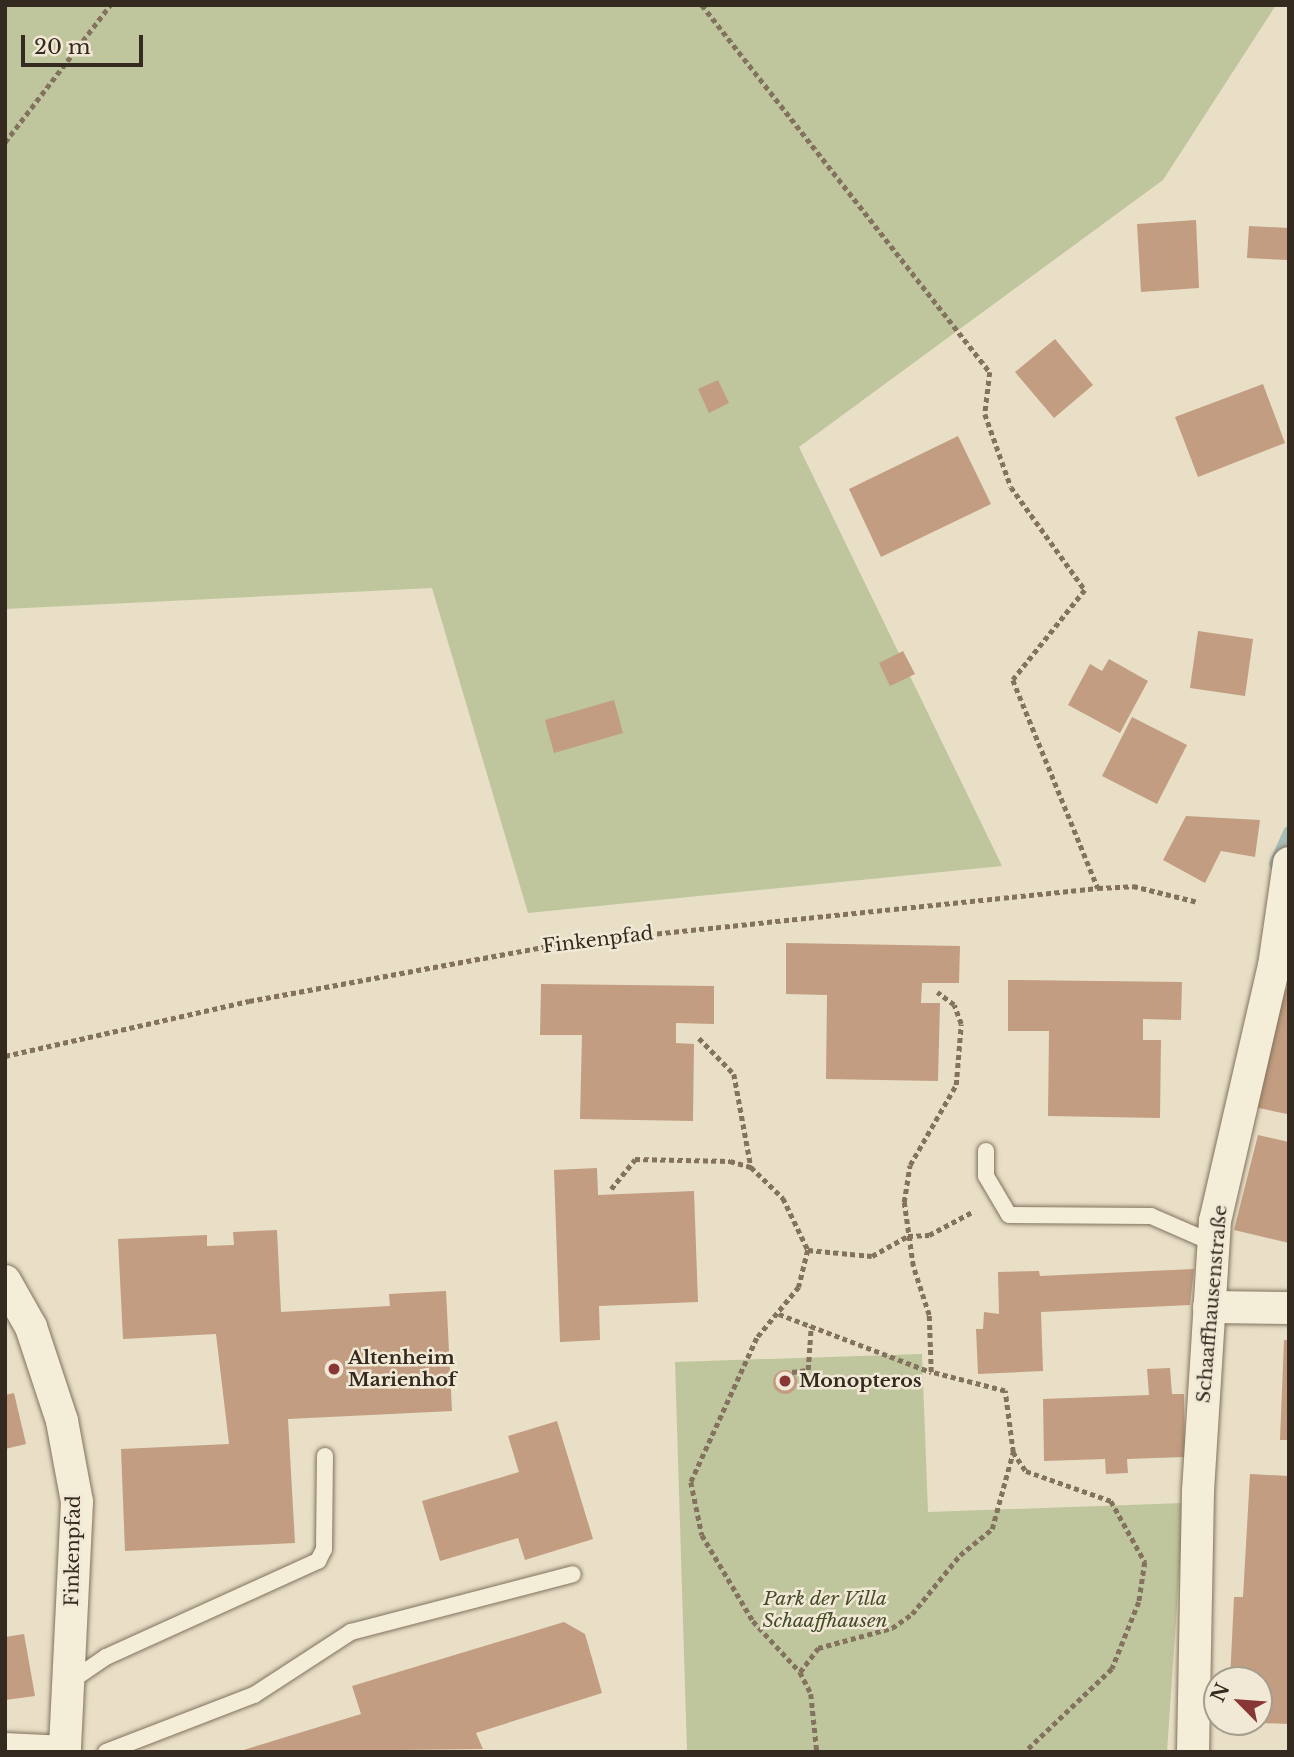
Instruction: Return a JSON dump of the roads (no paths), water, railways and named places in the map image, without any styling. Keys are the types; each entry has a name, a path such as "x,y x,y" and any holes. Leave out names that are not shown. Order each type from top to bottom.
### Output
{"street":[{"name":"Schaaffhausenstraße","path":"1193,1752 1198,1491 1213,1242 1281,967 1289,863"},
{"name":"Finkenpfad","path":"5,1281 31,1327 62,1421 77,1502 65,1750"},
{"path":"1209,1307 1289,1308"},
{"path":"5,1749 65,1750"}],"lane":[{"path":"986,1151 986,1176 995,1197 1009,1215 1151,1216 1213,1242"},
{"path":"68,1683 106,1657 318,1561 324,1549 325,1456"},
{"path":"106,1752 254,1695 351,1632 573,1574"}],"waterway":[{"path":"1275,864 1289,832"}],"place":[{"name":"Altenheim Marienhof","path":"334,1369"},
{"name":"Monopteros","path":"785,1381"}],"park label":[{"name":"Park der Villa Schaaffhausen","path":"825,1610"}]}
